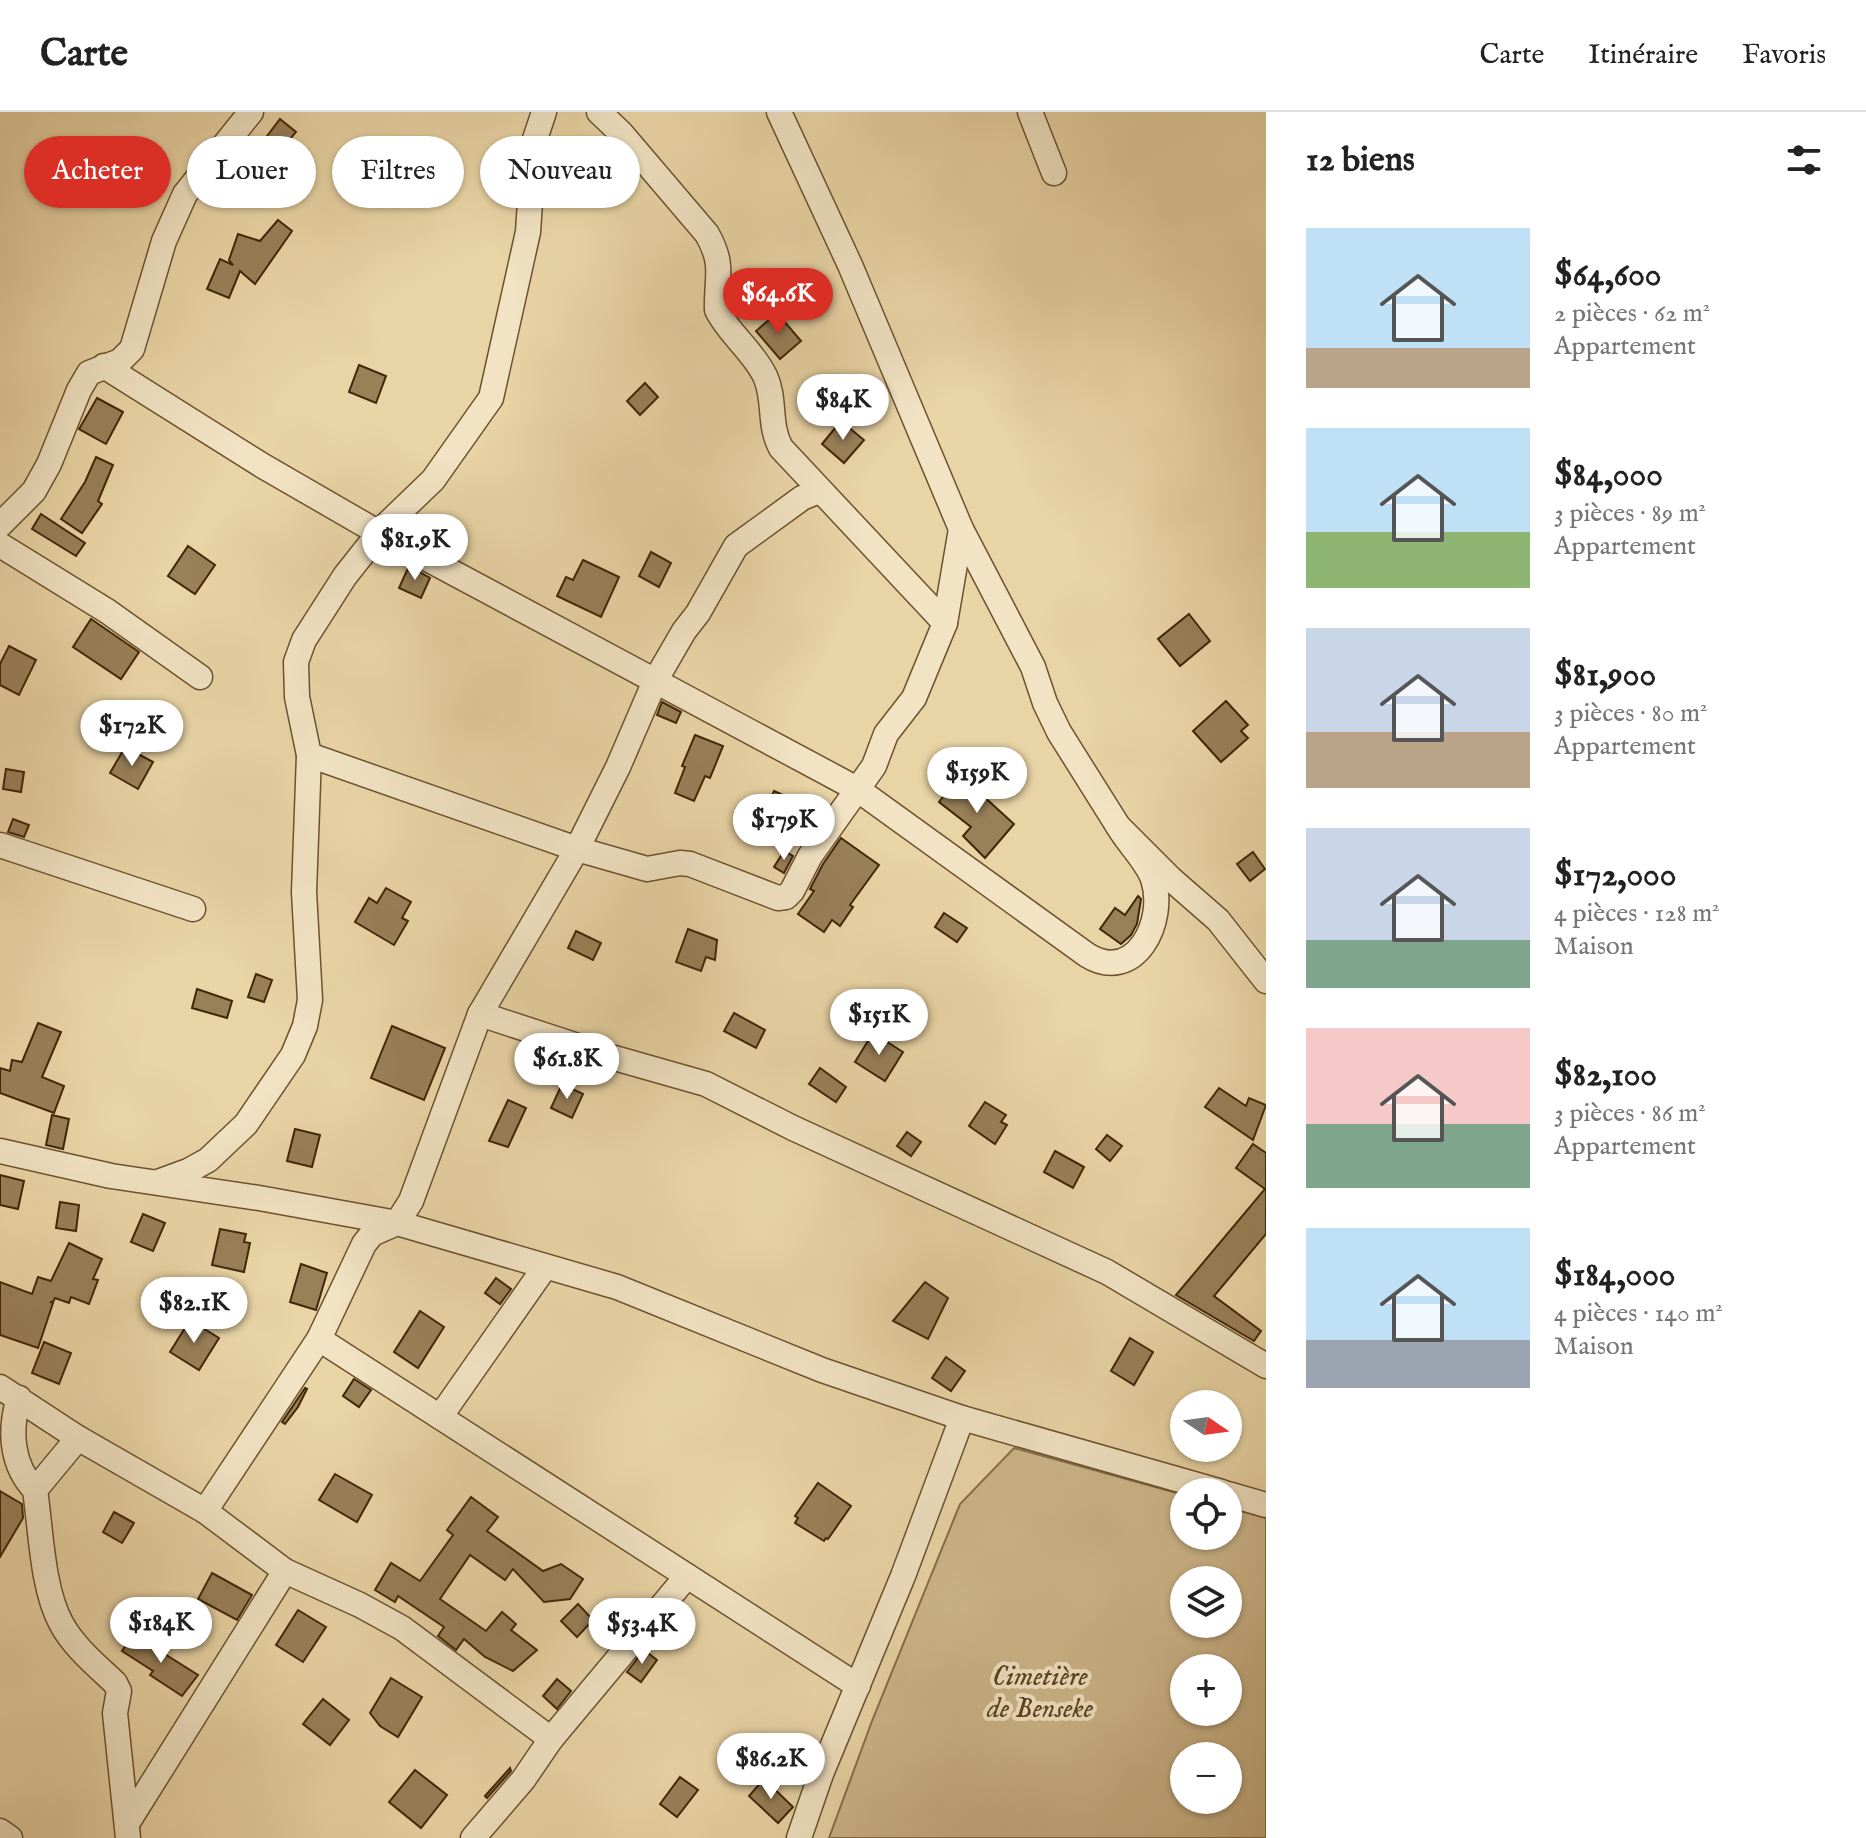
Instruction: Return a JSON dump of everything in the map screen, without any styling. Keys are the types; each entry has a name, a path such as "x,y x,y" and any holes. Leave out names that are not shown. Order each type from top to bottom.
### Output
{"street":[{"path":"0,525 34,491 89,373 120,361 132,349 164,241 185,194 251,112"},
{"path":"155,1183 208,1160 246,1124 293,1055 305,1026 310,1000 304,892 309,755 297,697 296,662 304,640 345,576 379,533 433,480 494,390 528,232 534,142 544,112"},
{"path":"599,112 621,133 712,243 720,267 717,310 765,375 770,392 774,435 781,448 945,623"},
{"path":"104,366 263,466 379,533 857,789 1097,962 1111,964 1122,961 1143,946 1155,920 1157,904 1152,875 1059,732 1033,667 961,529 850,265 779,112"},
{"path":"1030,112 1054,173"},
{"path":"205,1511 319,1339 364,1244 372,1234 397,1223 411,1201 480,1014 577,849 618,767 655,681 736,546 802,498 819,491"},
{"path":"309,755 577,849 647,869 690,864 778,898 786,897 810,856 874,766 886,734 914,698 945,623 961,529"},
{"path":"0,545 107,611 200,677"},
{"path":"1118,826 1218,920 1266,981"},
{"path":"0,845 193,909"},
{"path":"480,1014 706,1084 793,1128 1107,1272 1266,1366"},
{"path":"0,1151 111,1176 397,1223 617,1287 822,1370 962,1418 1173,1478"},
{"path":"440,1417 545,1267"},
{"path":"319,1339 858,1686"},
{"path":"9,1392 78,1438 205,1511 285,1571 402,1628 551,1739"},
{"path":"9,1392 13,1416 12,1440 23,1478 35,1490 48,1581 61,1623 74,1642 115,1683 119,1691 115,1713 128,1830"},
{"path":"799,1838 821,1774 962,1418"},
{"path":"35,1490 78,1438"},
{"path":"1242,1498 1266,1505"},
{"path":"128,1830 285,1571"},
{"path":"473,1838 687,1576"},
{"path":"0,1831 10,1838"}],"green space":[{"name":"Cimetière de Benseke","path":"1014,1448 1170,1491 1170,1550 1242,1550 1242,1511 1266,1518 1266,1838 829,1838 872,1721 960,1504"}],"building":[{"path":"280,119 296,132 293,136 267,136"},
{"path":"278,220 292,231 255,284 240,271 229,298 207,289 220,259 233,265 229,260 238,234 260,241"},
{"path":"777,313 801,341 780,359 756,331"},
{"path":"359,365 386,376 376,403 349,392"},
{"path":"645,383 658,397 640,415 627,401"},
{"path":"97,398 123,412 106,444 79,429"},
{"path":"841,421 864,440 844,463 822,444"},
{"path":"96,457 113,465 98,501 102,504 82,533 61,519 85,482"},
{"path":"41,514 85,543 76,556 32,529"},
{"path":"188,546 215,565 195,594 168,576"},
{"path":"651,552 671,563 659,587 639,576"},
{"path":"583,560 619,577 601,617 557,596 566,577 573,580"},
{"path":"409,566 430,578 421,598 399,588"},
{"path":"1189,614 1210,641 1180,666 1158,639"},
{"path":"91,619 139,652 121,679 73,647"},
{"path":"9,646 36,660 19,695 0,685 0,664"},
{"path":"1226,701 1248,725 1241,731 1248,738 1221,762 1193,731"},
{"path":"662,702 681,712 676,723 657,715"},
{"path":"695,735 723,746 710,778 705,776 694,801 675,793"},
{"path":"125,747 153,762 138,789 110,773"},
{"path":"6,769 24,772 21,792 3,789"},
{"path":"961,773 1014,824 985,858 963,836 971,827 939,802"},
{"path":"774,791 792,799 784,817 766,809"},
{"path":"13,819 29,825 24,837 8,832"},
{"path":"841,838 879,865 850,905 853,907 840,926 832,920 824,932 798,914 814,891 810,889 823,864"},
{"path":"784,851 793,856 784,873 774,867"},
{"path":"1253,852 1265,869 1250,881 1237,864"},
{"path":"386,888 411,902 402,918 408,921 394,945 355,922 369,898 377,903"},
{"path":"1138,896 1141,899 1137,924 1121,944 1100,929 1115,908 1125,915"},
{"path":"944,913 967,928 957,942 935,927"},
{"path":"688,929 717,940 715,960 706,957 701,971 676,962"},
{"path":"576,931 601,943 593,960 568,948"},
{"path":"256,974 272,980 264,1002 248,997"},
{"path":"197,989 232,1001 227,1018 192,1008"},
{"path":"734,1013 765,1030 756,1048 724,1031"},
{"path":"38,1023 61,1032 42,1077 64,1086 54,1113 0,1093 0,1068 10,1071 12,1060 22,1062"},
{"path":"392,1026 445,1048 424,1100 371,1078"},
{"path":"873,1033 903,1052 885,1081 855,1062"},
{"path":"820,1068 846,1087 836,1102 809,1084"},
{"path":"562,1084 583,1094 572,1118 551,1108"},
{"path":"1219,1088 1246,1106 1249,1098 1266,1105 1253,1140 1205,1107"},
{"path":"508,1100 526,1108 508,1147 489,1141"},
{"path":"985,1102 1006,1115 1001,1122 1007,1125 995,1144 969,1126"},
{"path":"52,1115 69,1119 63,1149 46,1145"},
{"path":"295,1129 320,1135 312,1167 287,1161"},
{"path":"907,1132 921,1142 911,1156 897,1146"},
{"path":"1107,1135 1122,1146 1110,1161 1096,1149"},
{"path":"1253,1144 1266,1153 1266,1234 1214,1296 1261,1331 1254,1341 1176,1295 1265,1189 1236,1168"},
{"path":"1055,1151 1084,1167 1073,1188 1044,1172"},
{"path":"0,1175 24,1181 18,1209 0,1205"},
{"path":"60,1202 79,1205 76,1231 56,1228"},
{"path":"143,1214 165,1223 153,1251 131,1242"},
{"path":"220,1229 246,1234 244,1242 250,1243 244,1272 212,1265"},
{"path":"69,1243 102,1259 93,1279 98,1280 89,1304 71,1297 69,1303 55,1298 50,1302 53,1303 38,1348 0,1335 0,1282 32,1294 38,1277 51,1281"},
{"path":"301,1264 327,1273 316,1310 290,1302"},
{"path":"496,1278 511,1289 500,1304 485,1293"},
{"path":"925,1282 948,1298 928,1339 893,1321"},
{"path":"420,1311 444,1327 418,1368 394,1352"},
{"path":"190,1320 219,1338 199,1370 170,1352"},
{"path":"1130,1338 1153,1352 1134,1385 1111,1371"},
{"path":"44,1342 71,1353 59,1384 32,1373"},
{"path":"946,1357 965,1371 951,1391 932,1378"},
{"path":"354,1379 371,1390 359,1407 343,1396"},
{"path":"305,1388 298,1407 285,1424 282,1422"},
{"path":"335,1474 372,1495 357,1522 319,1500"},
{"path":"818,1483 851,1506 824,1541 795,1523 798,1518 795,1516"},
{"path":"0,1491 22,1504 23,1518 0,1557"},
{"path":"471,1497 498,1517 487,1531 543,1571 561,1564 583,1579 570,1599 544,1602 513,1569 505,1580 470,1555 440,1599 486,1631 502,1612 516,1624 511,1630 537,1650 513,1671 485,1657 464,1639 456,1650 438,1636 444,1627 398,1596 395,1602 375,1590 391,1563 420,1581 453,1535 447,1530"},
{"path":"114,1512 134,1523 122,1543 103,1532"},
{"path":"212,1573 252,1595 237,1620 198,1599"},
{"path":"578,1604 593,1620 577,1637 561,1621"},
{"path":"298,1610 326,1627 303,1662 276,1645"},
{"path":"133,1634 198,1675 182,1696 150,1675 153,1671 122,1651"},
{"path":"644,1650 657,1660 641,1682 627,1672"},
{"path":"391,1678 422,1697 398,1737 380,1726 370,1713"},
{"path":"557,1679 571,1691 557,1709 543,1696"},
{"path":"323,1699 349,1720 330,1745 303,1724"},
{"path":"510,1768 511,1771 487,1798 485,1796"},
{"path":"415,1770 447,1795 421,1828 389,1802"},
{"path":"680,1777 698,1790 677,1817 660,1804"},
{"path":"764,1779 793,1807 778,1823 749,1796"}]}
